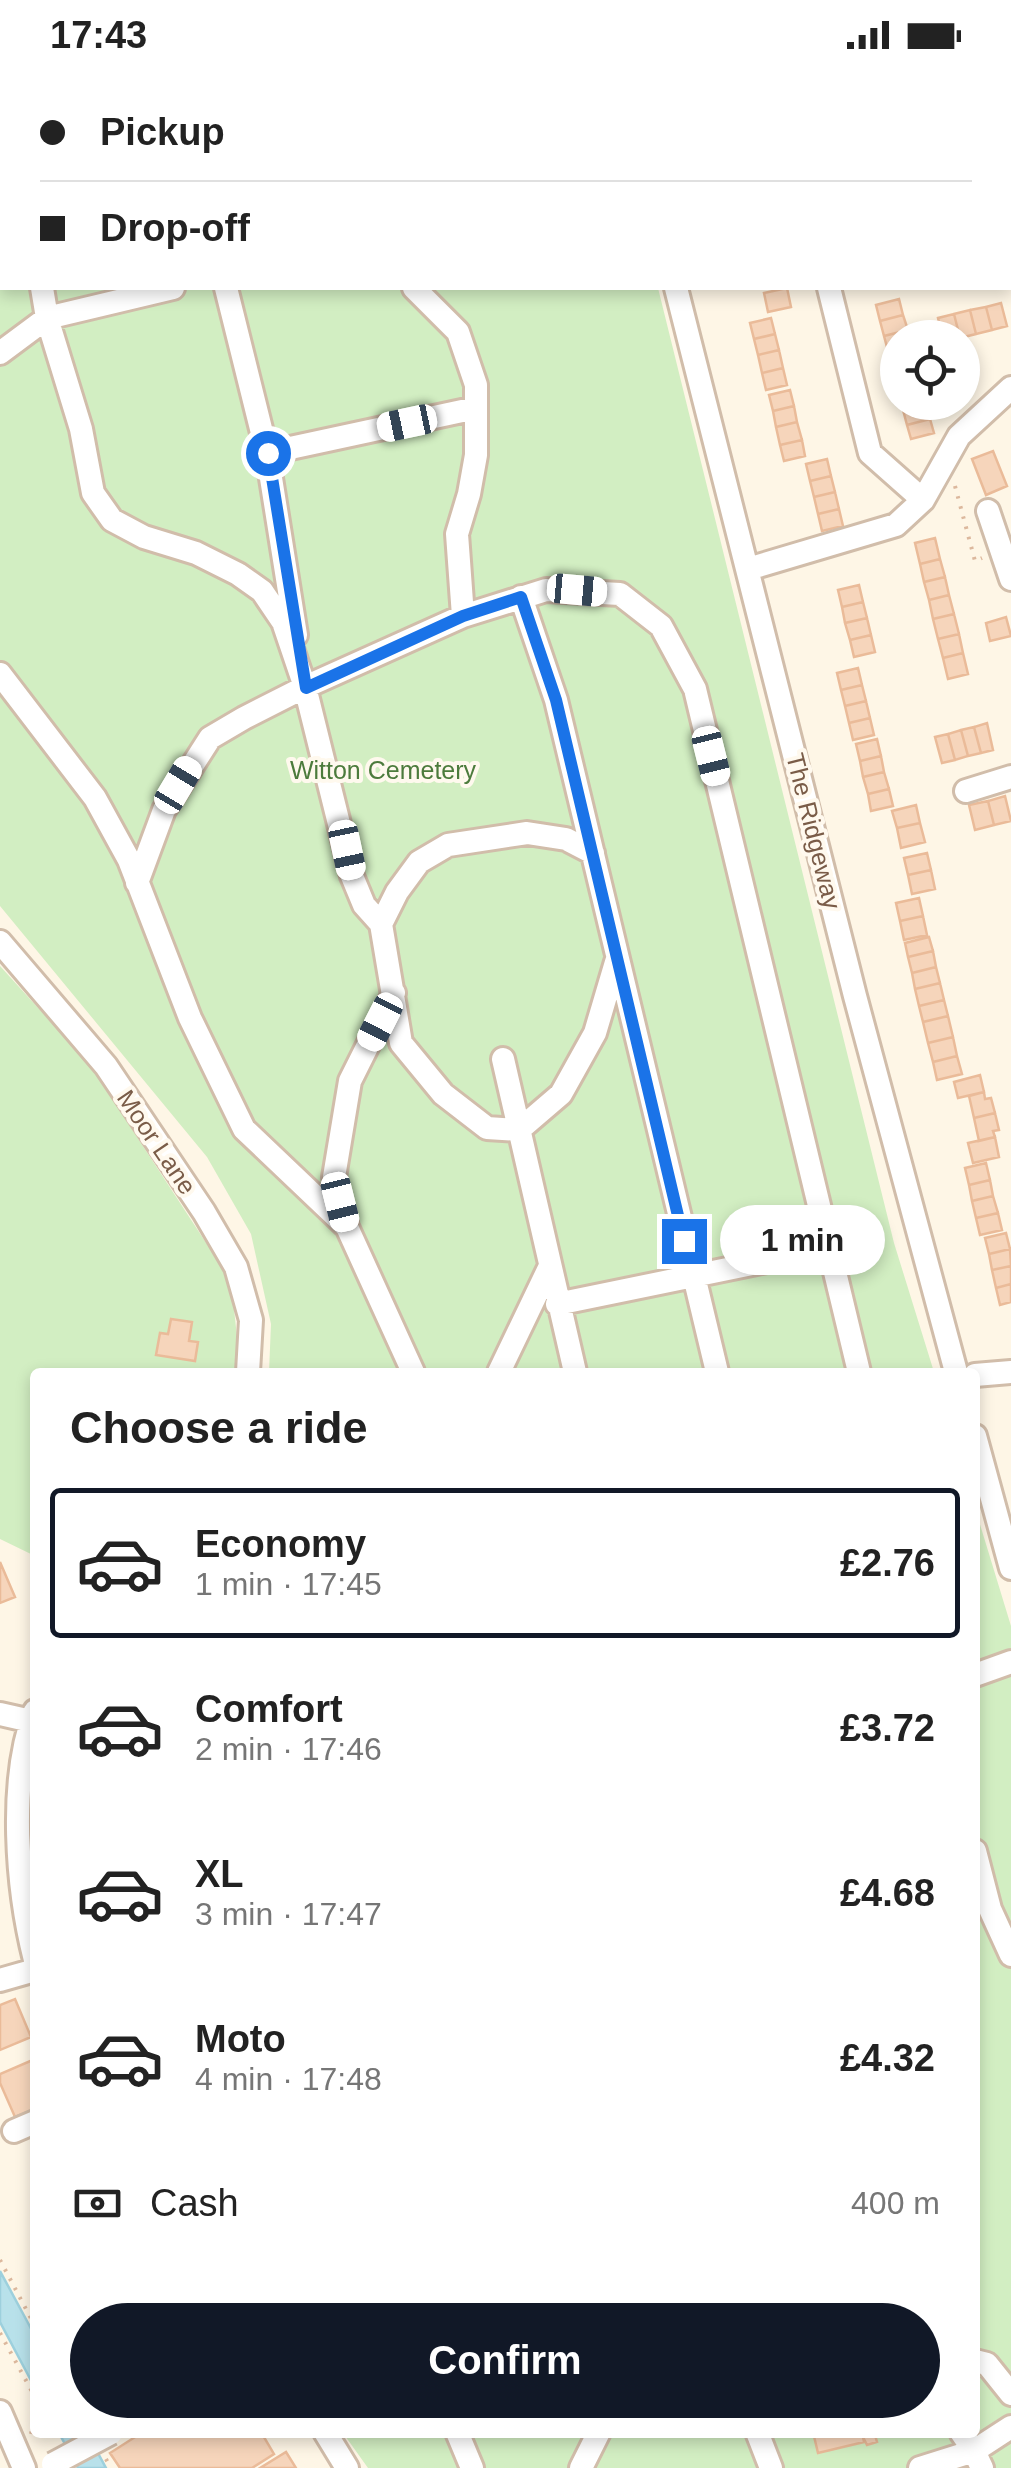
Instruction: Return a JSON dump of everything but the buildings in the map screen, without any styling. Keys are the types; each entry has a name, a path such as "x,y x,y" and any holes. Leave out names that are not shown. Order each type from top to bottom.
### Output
{"street":[{"path":"42,290 47,318 82,428 94,494 112,520 144,537 196,553 262,591 283,622 306,688"},
{"path":"0,353 47,318 165,290"},
{"path":"227,290 268,453 306,688 352,876 364,905 381,924 402,1043 443,1094 487,1128 519,1130 561,1094 596,1033 617,959"},
{"path":"416,290 458,332 476,386 476,454 457,534 463,616"},
{"name":"The Ridgeway","path":"677,290 855,996 955,1368"},
{"path":"829,290 870,453 923,500"},
{"path":"748,569 896,525 923,500 959,436 1011,388"},
{"path":"268,453 476,408"},
{"path":"988,511 1011,579"},
{"path":"137,882 164,810 210,738 306,688 463,616 546,590 620,594 661,626 695,689 859,1368"},
{"path":"521,597 556,700 716,1368"},
{"path":"0,674 94,798 137,882 190,1018 244,1129 347,1227"},
{"path":"966,791 1011,777"},
{"path":"381,924 397,892 419,862 448,845 528,834 566,839 593,853"},
{"name":"Moor Lane","path":"0,942 106,1066 204,1212 236,1267 250,1320 248,1368"},
{"path":"394,993 350,1081 334,1177 347,1227 412,1368"},
{"path":"503,1059 574,1368"},
{"path":"557,1304 830,1248"},
{"path":"501,1368 548,1268"},
{"path":"980,1375 1011,1372"},
{"path":"980,1454 1011,1568"},
{"path":"980,1674 1011,1662"},
{"path":"0,1714 30,1716"},
{"path":"30,1730 20,1808 22,1882 30,1930"},
{"path":"980,1870 990,1909 1011,1955"},
{"path":"0,1980 30,1971"},
{"path":"980,2362 987,2364 1011,2394"},
{"path":"0,2412 24,2468"},
{"path":"920,2468 972,2450 1011,2427"},
{"path":"53,2464 102,2438"},
{"path":"329,2438 348,2468"},
{"path":"460,2438 472,2468"},
{"path":"581,2468 596,2438"},
{"path":"758,2438 771,2468"}],"path":[{"path":"947,457 975,561 1000,552"},
{"path":"0,2260 30,2317"},
{"path":"0,2333 30,2388"}],"green space":[{"name":"Witton Cemetery","path":"0,290 658,290 894,1243 933,1368 269,1368 271,1324 251,1234 207,1157 0,906"},
{"path":"0,966 90,1065 231,1281 240,1365 30,1368 30,1554 0,1539"},
{"path":"980,1524 1011,1626 1011,2468 368,2468 347,2438 980,2438"}],"water":[{"path":"0,2271 30,2327 30,2379 0,2322"},
{"path":"62,2438 90,2438 106,2468 78,2468"}],"route":[{"path":"268,453 306,688 463,616 521,597 556,700 684,1241"}]}
